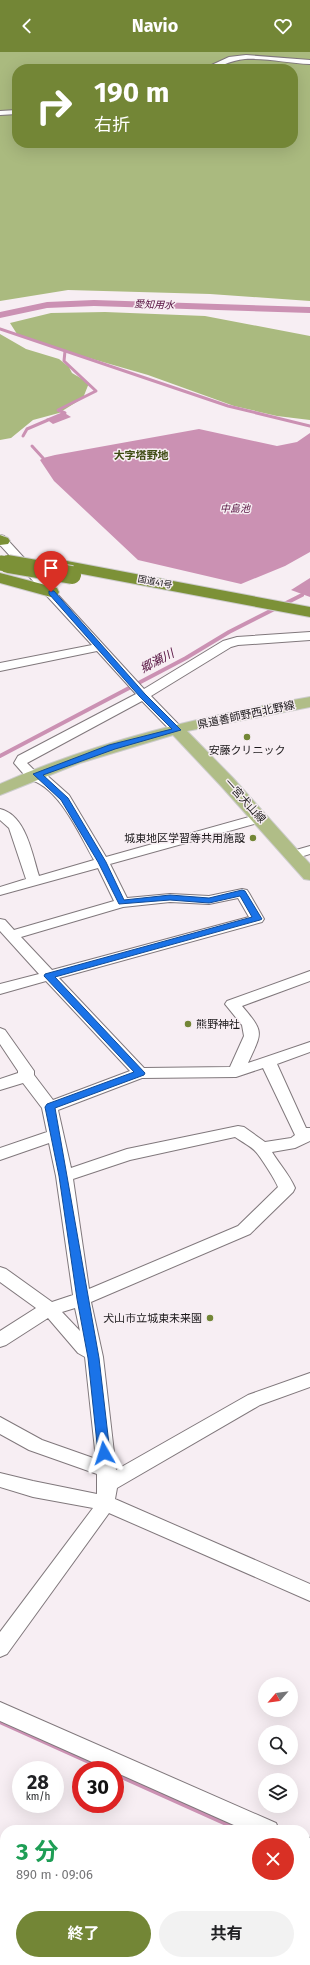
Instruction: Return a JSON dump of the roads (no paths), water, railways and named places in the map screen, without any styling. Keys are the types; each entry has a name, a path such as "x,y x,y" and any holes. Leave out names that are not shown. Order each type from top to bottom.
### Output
{"highway":[{"name":"国道41号","path":"1,544 70,570 124,580 309,622"},
{"path":"1,573 22,576 30,570"},
{"name":"国道41号","path":"1,573 70,570"},
{"path":"1,573 51,592"}],"main road":[{"name":"県道善師野西北野線","path":"0,790 35,775 112,747 218,719 310,702"},
{"name":"一宮犬山線","path":"177,730 294,855 310,875"}],"street":[{"path":"221,64 246,57 310,62"},
{"path":"0,113 12,112"},
{"path":"1,544 30,570 51,592 130,682 177,730"},
{"path":"122,902 102,862 64,798 20,763 23,759 143,695 227,644 309,622"},
{"path":"0,667 99,647"},
{"path":"0,813 15,826 34,881"},
{"path":"0,892 34,881 260,818"},
{"path":"294,855 310,850"},
{"path":"0,989 257,919 242,893 209,900 170,898 122,902 12,935"},
{"path":"0,923 140,1073"},
{"path":"236,1072 252,1036 249,1024 232,1004 310,976"},
{"path":"0,1033 26,1071 26,1076 50,1107 64,1176 82,1299 93,1353 107,1476 105,1503 99,1515 0,1648"},
{"path":"50,1107 140,1073 236,1072 310,1048"},
{"path":"268,1062 300,1131 309,1134"},
{"path":"0,1085 26,1076"},
{"path":"0,1340 50,1309 82,1299 244,1230 287,1188 282,1176 276,1171 262,1148 238,1131 127,1155 64,1176"},
{"path":"262,1148 295,1143 309,1134"},
{"path":"0,1154 55,1135"},
{"path":"0,1273 50,1309 84,1348 93,1353"},
{"path":"107,1476 254,1400 310,1380"},
{"path":"0,1424 6,1430 107,1476"},
{"path":"0,1480 33,1489 105,1503 310,1593"},
{"path":"0,1711 257,1825"}],"water":[{"path":"63,412 71,417 53,424 46,419"},
{"name":"中島池","path":"199,429 277,446 297,442 310,433 310,552 285,566 241,584 138,560 54,481 40,460 55,455"},
{"path":"310,578 310,597 291,590"}],"waterway":[{"name":"愛知用水","path":"0,315 47,305 94,303 310,310"},
{"path":"0,329 228,406 310,426"},
{"path":"65,351 64,361 96,391 58,410 65,413"},
{"path":"23,436 27,429 48,420"},
{"path":"32,446 43,458"},
{"name":"郷瀬川","path":"0,756 186,658 229,632 302,595"},
{"path":"0,1721 89,1761"},
{"path":"124,1777 231,1825"}],"place":[{"name":"安藤クリニック","path":"247,737"},
{"name":"城東地区学習等共用施設","path":"253,838"},
{"name":"熊野神社","path":"188,1024"},
{"name":"犬山市立城東未来園","path":"210,1318"}],"district":[{"name":"大字塔野地","path":"141,455"}]}
